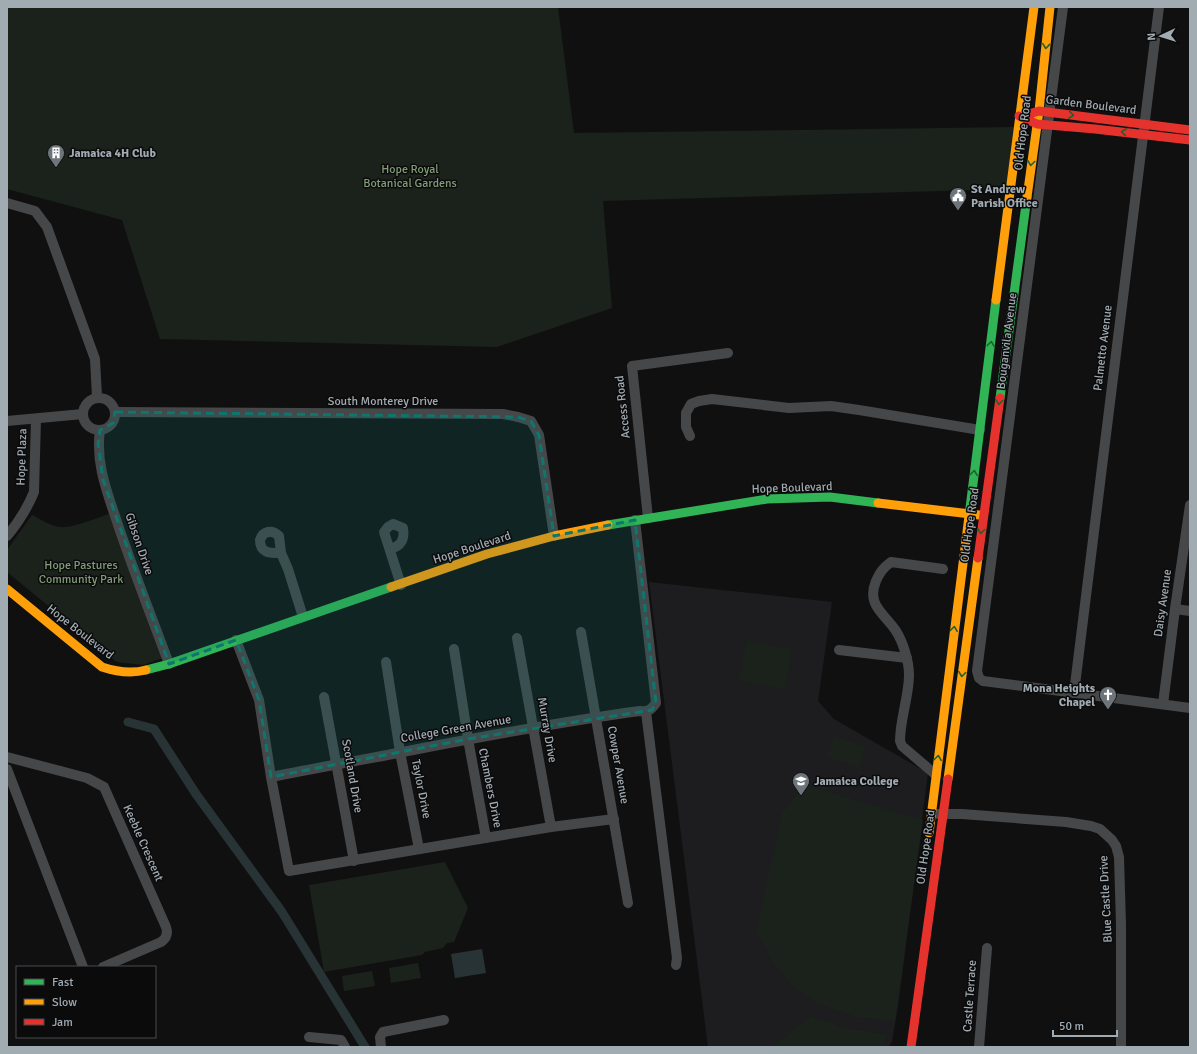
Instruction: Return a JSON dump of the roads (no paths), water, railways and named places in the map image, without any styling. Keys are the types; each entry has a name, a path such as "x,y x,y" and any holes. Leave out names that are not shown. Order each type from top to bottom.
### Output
{"main road":[{"name":"Old Hope Road","path":"928,844 1034,7"},
{"name":"Old Hope Road","path":"912,1047 1039,111 1050,7"},
{"name":"Garden Boulevard","path":"1019,116 1039,111 1190,130"},
{"name":"Garden Boulevard","path":"1019,116 1037,124 1190,140"},
{"name":"Hope Boulevard","path":"7,589 102,667 113,672 133,673 169,664 487,554 554,536 635,520 767,499 830,497 983,515"}],"street":[{"name":"Bouganvila Avenue","path":"1063,7 1049,125 977,671 979,678 983,681 1074,693"},
{"name":"Palmetto Avenue","path":"1074,693 1158,7"},
{"path":"7,203 35,211 48,227 95,359 97,398"},
{"name":"Access Road","path":"648,518 632,366 728,353"},
{"path":"97,398 102,398 111,403 115,412 113,423 110,426 100,430 95,430 86,424 83,414 83,410 88,402 97,398"},
{"path":"690,436 686,426 686,413 690,404 712,399 789,408 831,406 980,430"},
{"name":"South Monterey Drive","path":"115,412 503,414 518,417 531,421 539,435 554,536"},
{"path":"7,421 83,414"},
{"name":"Hope Plaza","path":"7,536 17,524 30,503 34,492 36,419"},
{"name":"Gibson Drive","path":"100,430 98,444 99,461 103,480 127,553 169,664"},
{"name":"Daisy Avenue","path":"1163,704 1190,505"},
{"path":"635,520 656,703 652,710 646,712 677,958 676,965"},
{"path":"390,549 401,585"},
{"path":"281,553 288,569 303,617"},
{"path":"936,775 902,746 900,741 909,675 907,658 896,631 880,612 872,598 874,587 882,569 891,562 943,569"},
{"path":"1175,609 1190,611"},
{"name":"Cowper Avenue","path":"581,632 597,717 628,903"},
{"name":"Murray Drive","path":"517,638 551,827"},
{"path":"236,640 259,700 287,869 289,871 551,827 614,819"},
{"name":"Chambers Drive","path":"454,649 468,739 486,838"},
{"path":"839,650 907,658"},
{"name":"Taylor Drive","path":"386,662 400,752 419,849"},
{"path":"1074,693 1190,708"},
{"name":"Scotland Drive","path":"324,697 354,861"},
{"name":"College Green Avenue","path":"271,777 468,739 597,717 640,711 646,712"},
{"name":"Keeble Crescent","path":"7,757 87,778 104,787 166,927 167,934 161,942 104,966"},
{"path":"7,769 83,966"},
{"name":"Blue Castle Drive","path":"932,813 1066,822 1092,826 1100,829 1112,840 1116,846 1119,857 1121,924 1121,1047"},
{"name":"Castle Terrace","path":"979,1047 987,948"},
{"path":"381,1047 380,1037 383,1032 444,1020"},
{"path":"309,1037 343,1044"}],"waterway":[{"path":"128,722 154,729 196,794 282,912 365,1047"}],"place":[{"name":"Jamaica 4H Club","path":"56,168"},
{"name":"St Andrew Parish Office","path":"958,211"},
{"name":"Mona Heights Chapel","path":"1108,710"},
{"name":"Jamaica College","path":"801,796"}],"park label":[{"name":"Hope Royal Botanical Gardens","path":"410,176"},
{"name":"Hope Pastures Community Park","path":"81,572"}]}
